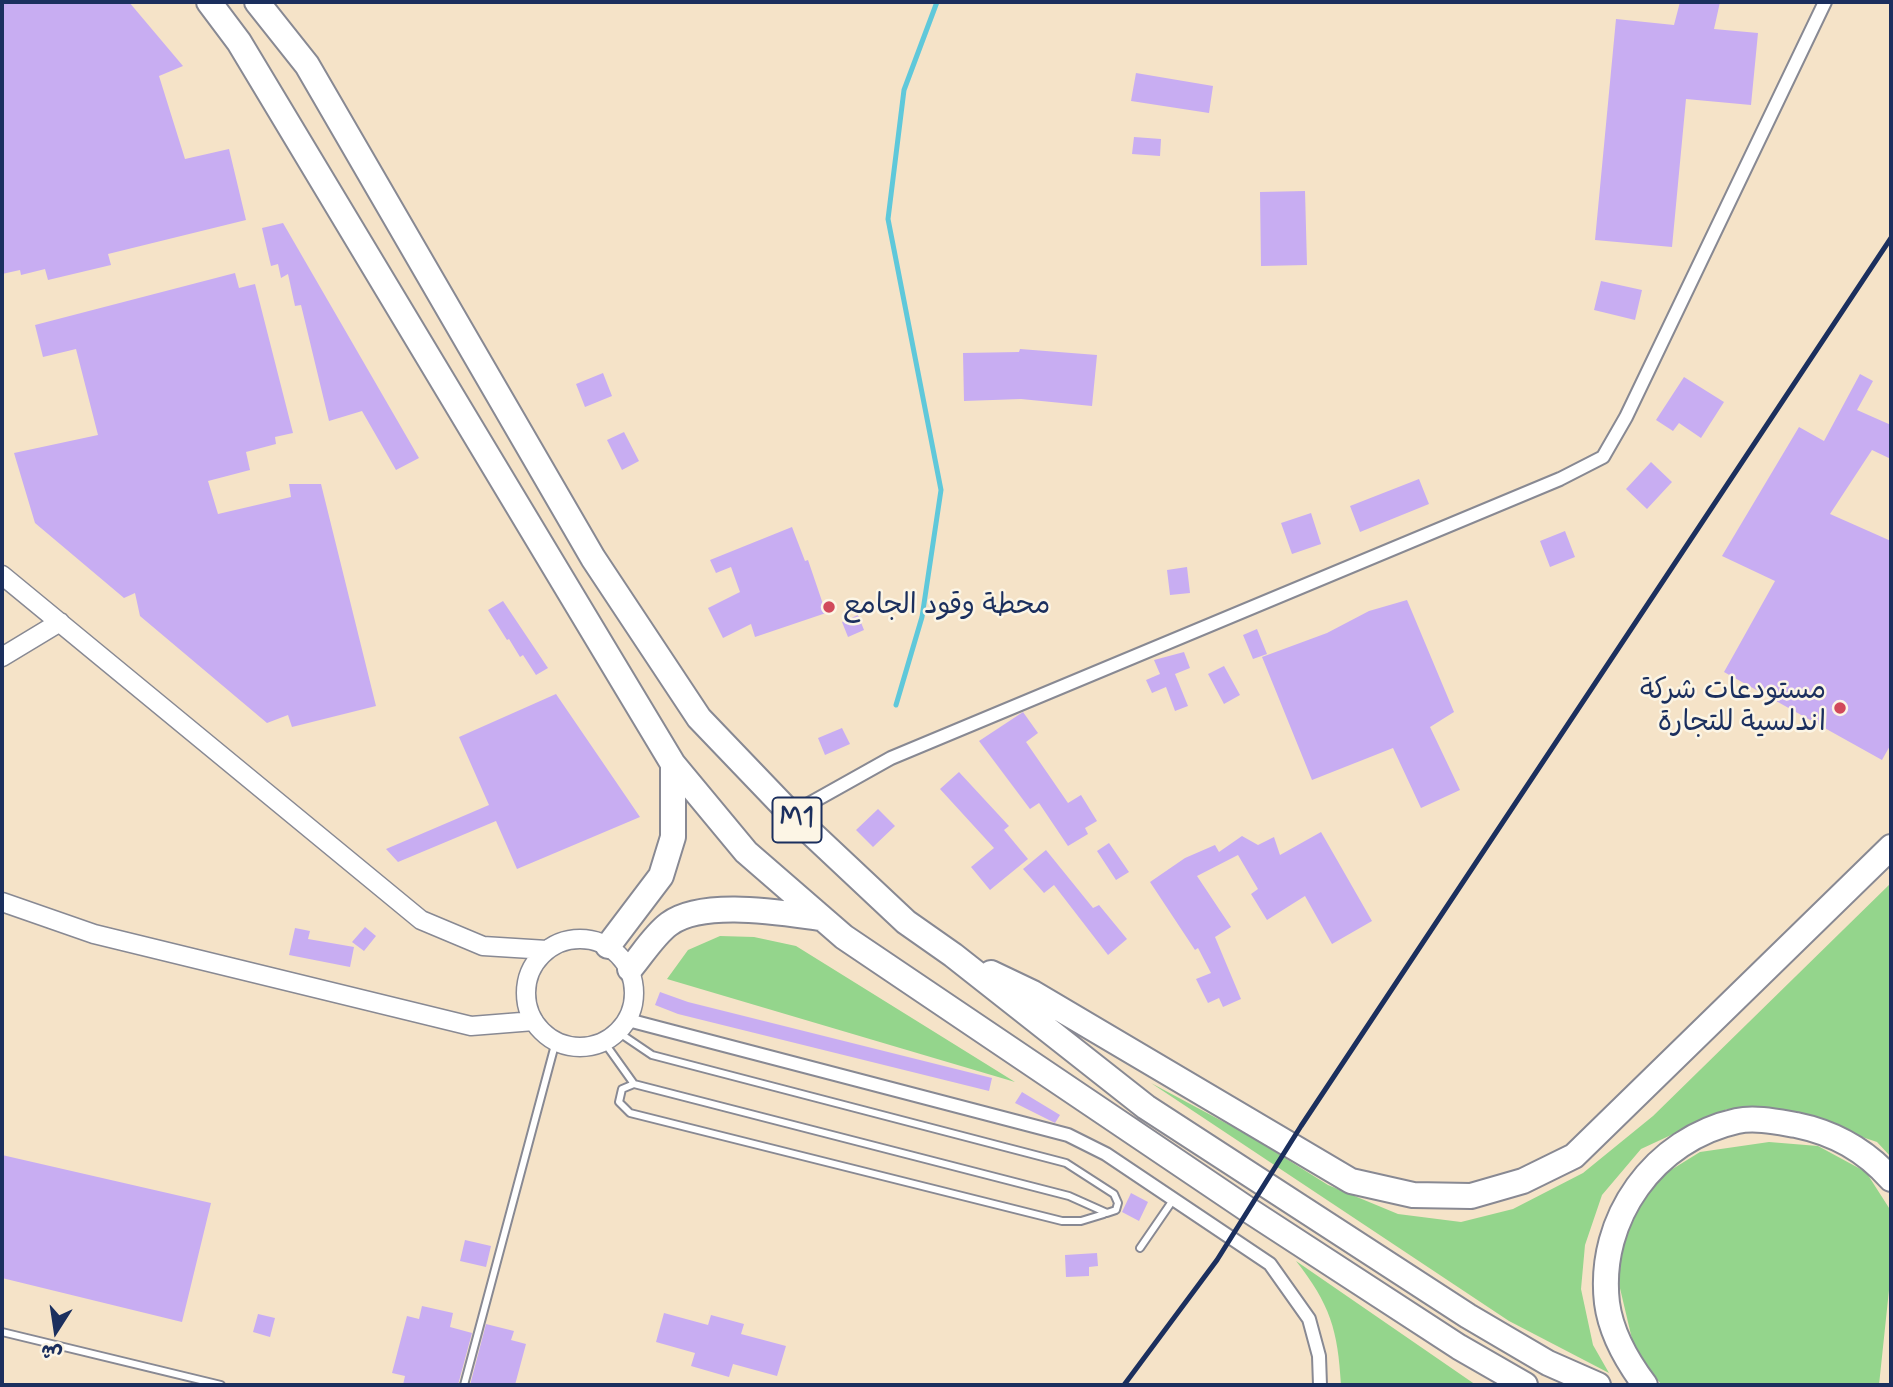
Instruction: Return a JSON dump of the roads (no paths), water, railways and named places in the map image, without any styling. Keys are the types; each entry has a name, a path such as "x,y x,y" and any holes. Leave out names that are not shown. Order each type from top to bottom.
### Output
{"highway":[{"name":"M1","path":"209,2 246,54 673,764 746,852 855,945 1138,1136 1459,1347 1525,1385"},
{"name":"M1","path":"257,2 307,65 593,558 699,718 791,814 906,922 953,955 1146,1107 1468,1316 1548,1363 1598,1385"},
{"path":"608,946 661,876 673,837 673,764"},
{"path":"953,955 1033,992 1351,1181 1413,1195 1471,1196 1523,1181 1574,1156 1891,847"},
{"path":"629,969 670,923 709,910 765,910 821,918"},
{"path":"1644,1385 1617,1338 1607,1304 1607,1273 1612,1238 1621,1212 1659,1160 1710,1129 1740,1120 1777,1121 1812,1128 1850,1143 1873,1159 1891,1179"},
{"path":"1459,1347 1500,1385"}],"street":[{"path":"791,814 891,758 1560,479 1603,457 1626,417 1825,2"},
{"path":"2,575 421,920 483,946 547,950"},
{"path":"2,657 60,622"},
{"path":"2,902 94,934 471,1026 534,1021"},
{"path":"593,940 608,946 629,969 634,986 634,1003 617,1031 588,1046 572,1046 556,1041 534,1021 528,1007 528,975 536,961 547,950 561,942 593,940"},
{"path":"617,1031 1068,1135 1106,1154 1270,1264 1309,1320 1319,1356 1320,1385"}],"lane":[{"path":"617,1031 634,1084"},
{"path":"617,1031 652,1055 1066,1163 1114,1194 1118,1203 1116,1210 1107,1213 1081,1221 1062,1221 630,1113 619,1102 622,1089 634,1084 1069,1196 1107,1213"},
{"path":"464,1385 556,1041"},
{"path":"1140,1248 1174,1199"},
{"path":"2,1332 221,1385"}],"waterway":[{"path":"896,705 922,617 941,490 888,219 904,90 937,2"}],"railway":[{"path":"1124,1385 1217,1260 1301,1126 1891,238"}],"place":[{"name":"محطة وقود الجامع","path":"829,607"},
{"name":"مستودعات شركة اندلسية للتجارة","path":"1840,708"}]}
